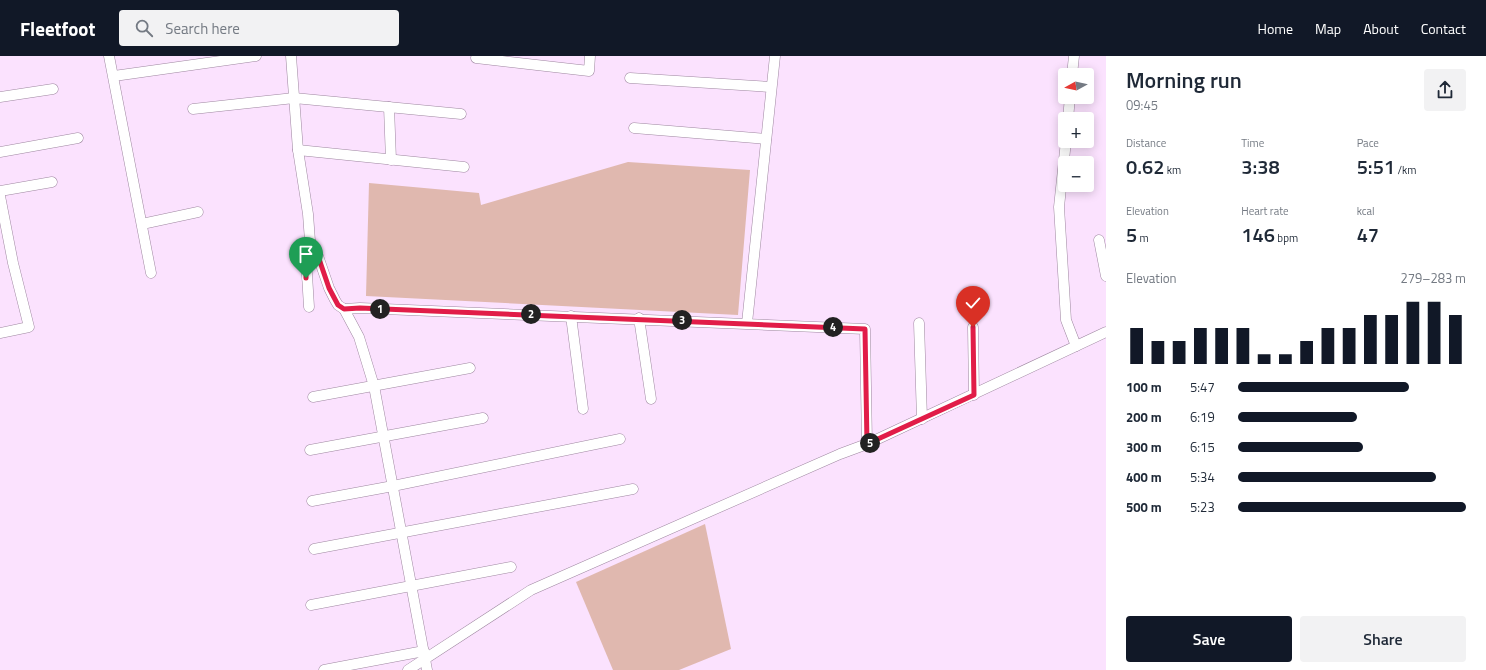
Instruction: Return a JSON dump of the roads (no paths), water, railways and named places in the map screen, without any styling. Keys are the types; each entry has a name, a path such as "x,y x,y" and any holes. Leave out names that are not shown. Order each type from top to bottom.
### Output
{"street":[{"path":"110,56 151,273"},
{"path":"114,76 256,56"},
{"path":"291,56 298,150 308,214 310,241 306,258 309,307"},
{"path":"476,58 589,72 590,56"},
{"path":"747,323 775,56"},
{"path":"1073,68 1074,56"},
{"path":"630,78 771,87"},
{"path":"0,97 53,89"},
{"path":"193,109 294,98 461,114"},
{"path":"389,107 391,160"},
{"path":"634,128 766,139"},
{"path":"0,152 78,138"},
{"path":"1065,148 1059,207 1066,320 1076,346"},
{"path":"298,150 464,167"},
{"path":"0,190 52,182"},
{"path":"0,196 13,263 29,327 0,333"},
{"path":"142,224 198,212"},
{"path":"1100,240 1106,276"},
{"path":"310,241 318,256 332,294 338,305 344,309 359,337 374,386 427,670"},
{"path":"344,309 360,308 639,318 865,329 867,444"},
{"path":"571,316 583,409"},
{"path":"639,318 651,399"},
{"path":"919,323 922,419"},
{"path":"973,327 974,395"},
{"path":"408,670 425,655 531,590 833,457 867,444 1106,332"},
{"path":"313,397 470,368"},
{"path":"310,450 483,418"},
{"path":"312,501 393,486 620,439"},
{"path":"314,550 633,488"},
{"path":"310,605 511,567"},
{"path":"324,670 425,655"}]}
